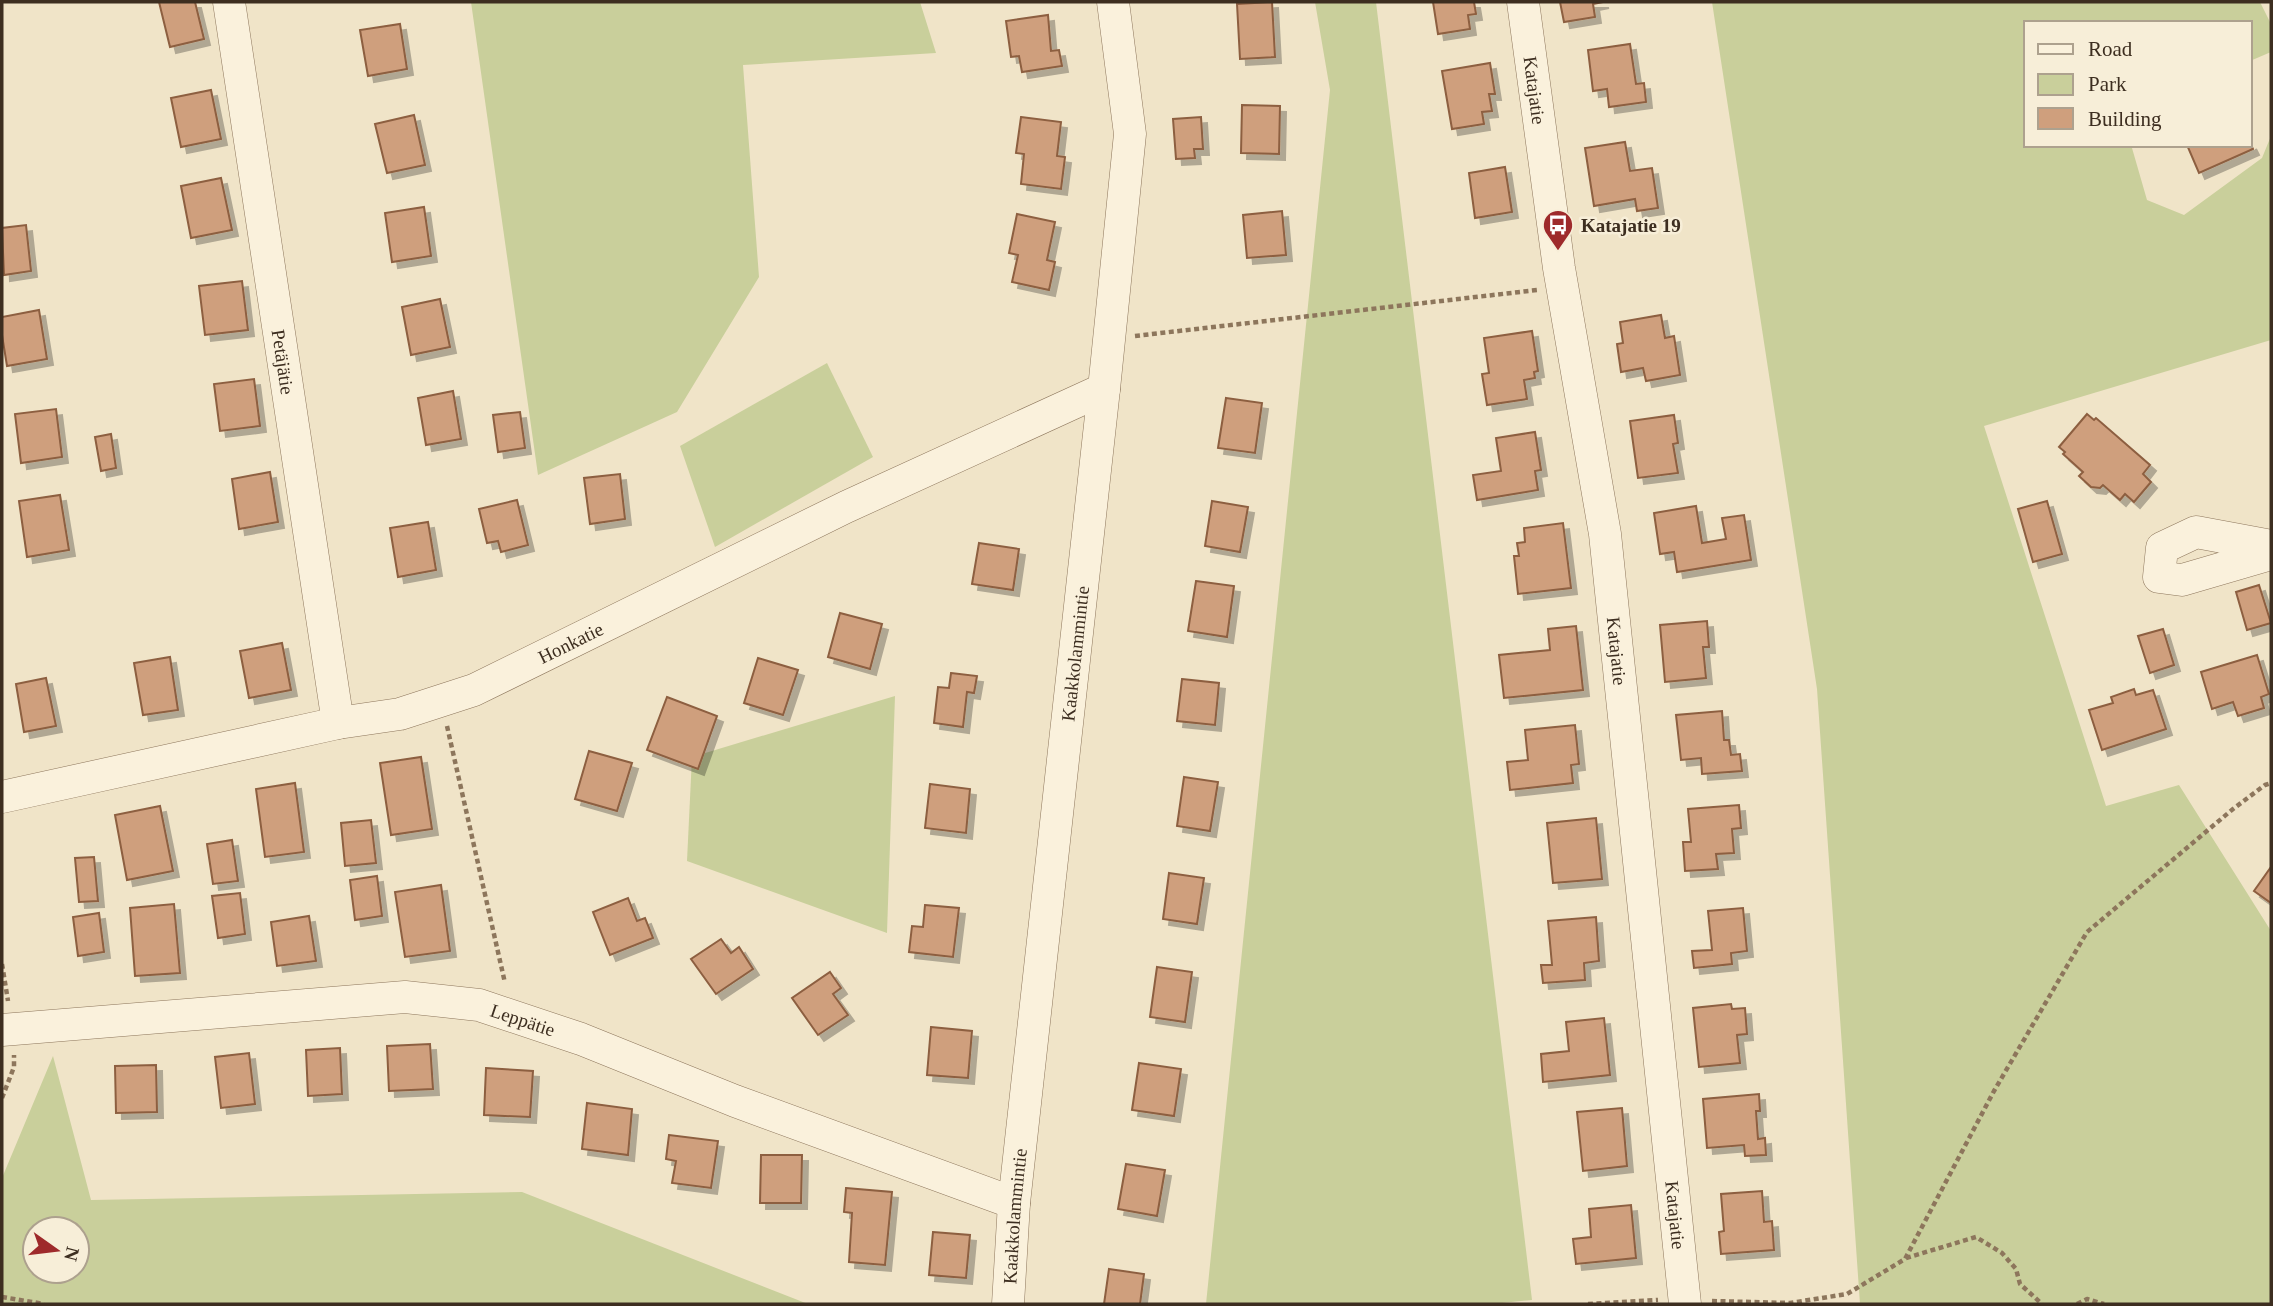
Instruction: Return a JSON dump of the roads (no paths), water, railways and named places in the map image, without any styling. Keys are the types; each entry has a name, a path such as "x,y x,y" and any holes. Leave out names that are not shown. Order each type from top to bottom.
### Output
{"street":[{"name":"Petäjätie","path":"229,2 338,723"},
{"name":"Kaakkolammintie","path":"1008,1304 1014,1203 1130,134 1113,2"},
{"name":"Katajatie","path":"1522,2 1562,287 1605,534 1685,1301"},
{"name":"Honkatie","path":"2,797 338,723 400,714 474,690 846,507 1104,389"},
{"path":"2271,546 2196,531 2162,548 2159,577 2182,580 2271,554"},
{"name":"Leppätie","path":"2,1030 405,997 479,1005 581,1040 735,1101 1014,1203"}],"place":[{"name":"Katajatie 19","path":"1558,252"}]}
